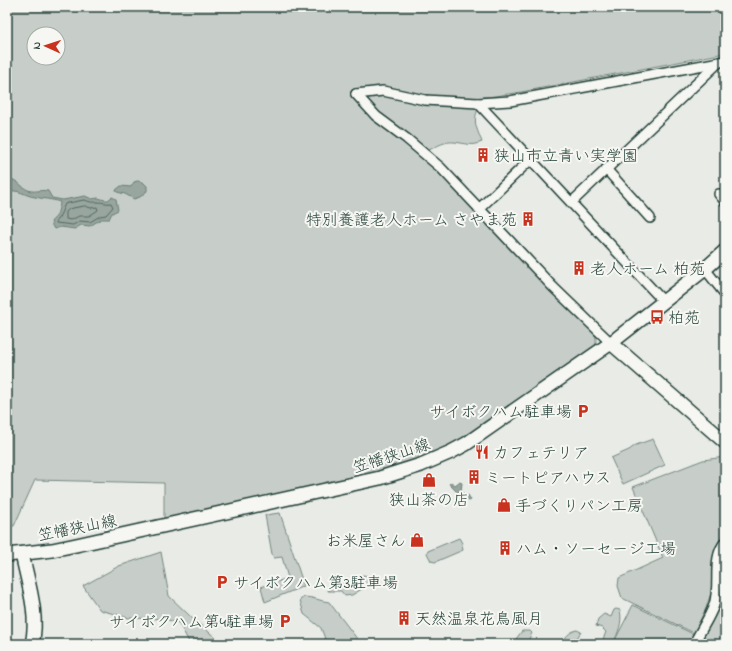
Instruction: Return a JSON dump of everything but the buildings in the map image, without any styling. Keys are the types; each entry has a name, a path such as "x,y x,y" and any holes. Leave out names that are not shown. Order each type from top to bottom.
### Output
{"main road":[{"name":"笠幡狭山線","path":"7,555 76,545 380,478 408,470 446,454 466,444 611,343 705,269 725,251"},
{"path":"611,343 725,442"},
{"path":"22,554 34,615 32,644"}],"street":[{"path":"611,343 553,287 441,168 407,139 376,116 356,94 383,91 425,100 478,103 510,101 721,62"},
{"path":"572,202 721,62"},
{"path":"478,103 664,302"},
{"path":"479,209 531,159"},
{"path":"606,169 650,218"},
{"path":"705,269 725,294"},
{"path":"694,644 708,620 714,604 718,586 718,553 725,542"}],"shaded area":[{"path":"7,7 725,7 725,53 516,93 483,97 475,120 482,142 471,144 447,142 429,150 588,326 596,337 596,345 473,433 434,455 400,468 231,508 212,508 201,512 164,520 164,483 35,480 14,526 7,526"},
{"path":"653,439 665,465 623,484 611,458 629,450 636,445"},
{"path":"725,457 725,532 715,548 711,593 706,608 694,633 622,598 618,586 619,578 663,558 633,487 703,460"},
{"path":"280,513 304,586 265,602 261,587 288,578 282,557 274,558 272,554 265,515"},
{"path":"459,538 462,543 463,550 435,562 431,561 427,553 428,551"},
{"path":"161,552 169,596 223,644 190,644 179,623 164,619 129,618 100,610 83,586 119,566"},
{"path":"723,555 725,555 725,644 699,644 713,618"},
{"path":"363,575 368,576 370,584 352,595 345,596 341,591 328,591 328,589"},
{"path":"304,597 329,602 361,644 327,644 321,628 304,614 300,600"},
{"path":"633,605 693,634 689,644 613,644"},
{"path":"616,609 620,610 621,619 620,627 613,644 601,644 606,632 602,628 596,626 598,619 604,614 611,617"},
{"path":"577,630 581,632 577,638 579,644 562,644 568,635"},
{"path":"522,631 530,631 532,633 528,641 532,644 516,644 516,639"}],"water":[{"path":"7,176 9,179 14,180 28,190 48,191 52,198 63,200 85,196 92,199 98,198 108,200 112,197 116,199 118,210 112,213 109,219 101,219 90,226 81,225 75,229 61,227 54,229 51,222 57,215 60,202 15,191 7,192"},
{"path":"134,182 143,182 147,186 147,191 140,197 134,199 117,192 116,190 121,186 131,187"},
{"path":"451,482 455,485 459,482 462,483 461,491 465,497 468,495 471,500 469,501 466,499 460,503 457,499 458,493 449,484"}],"place":[{"name":"狭山市立青い実学園","path":"483,155"},
{"name":"特別養護老人ホーム さやま苑","path":"528,219"},
{"name":"老人ホーム 柏苑","path":"579,268"},
{"name":"柏苑","path":"657,317"},
{"name":"サイボクハム駐車場","path":"583,411"},
{"name":"カフェテリア","path":"482,452"},
{"name":"ミートピアハウス","path":"474,477"},
{"name":"狭山茶の店","path":"429,480"},
{"name":"手づくりパン工房","path":"504,505"},
{"name":"お米屋さん","path":"417,540"},
{"name":"ハム・ソーセージ工場","path":"505,548"},
{"name":"サイボクハム第3駐車場","path":"222,582"},
{"name":"天然温泉花鳥風月","path":"404,618"},
{"name":"サイボクハム第4駐車場","path":"285,621"}]}
